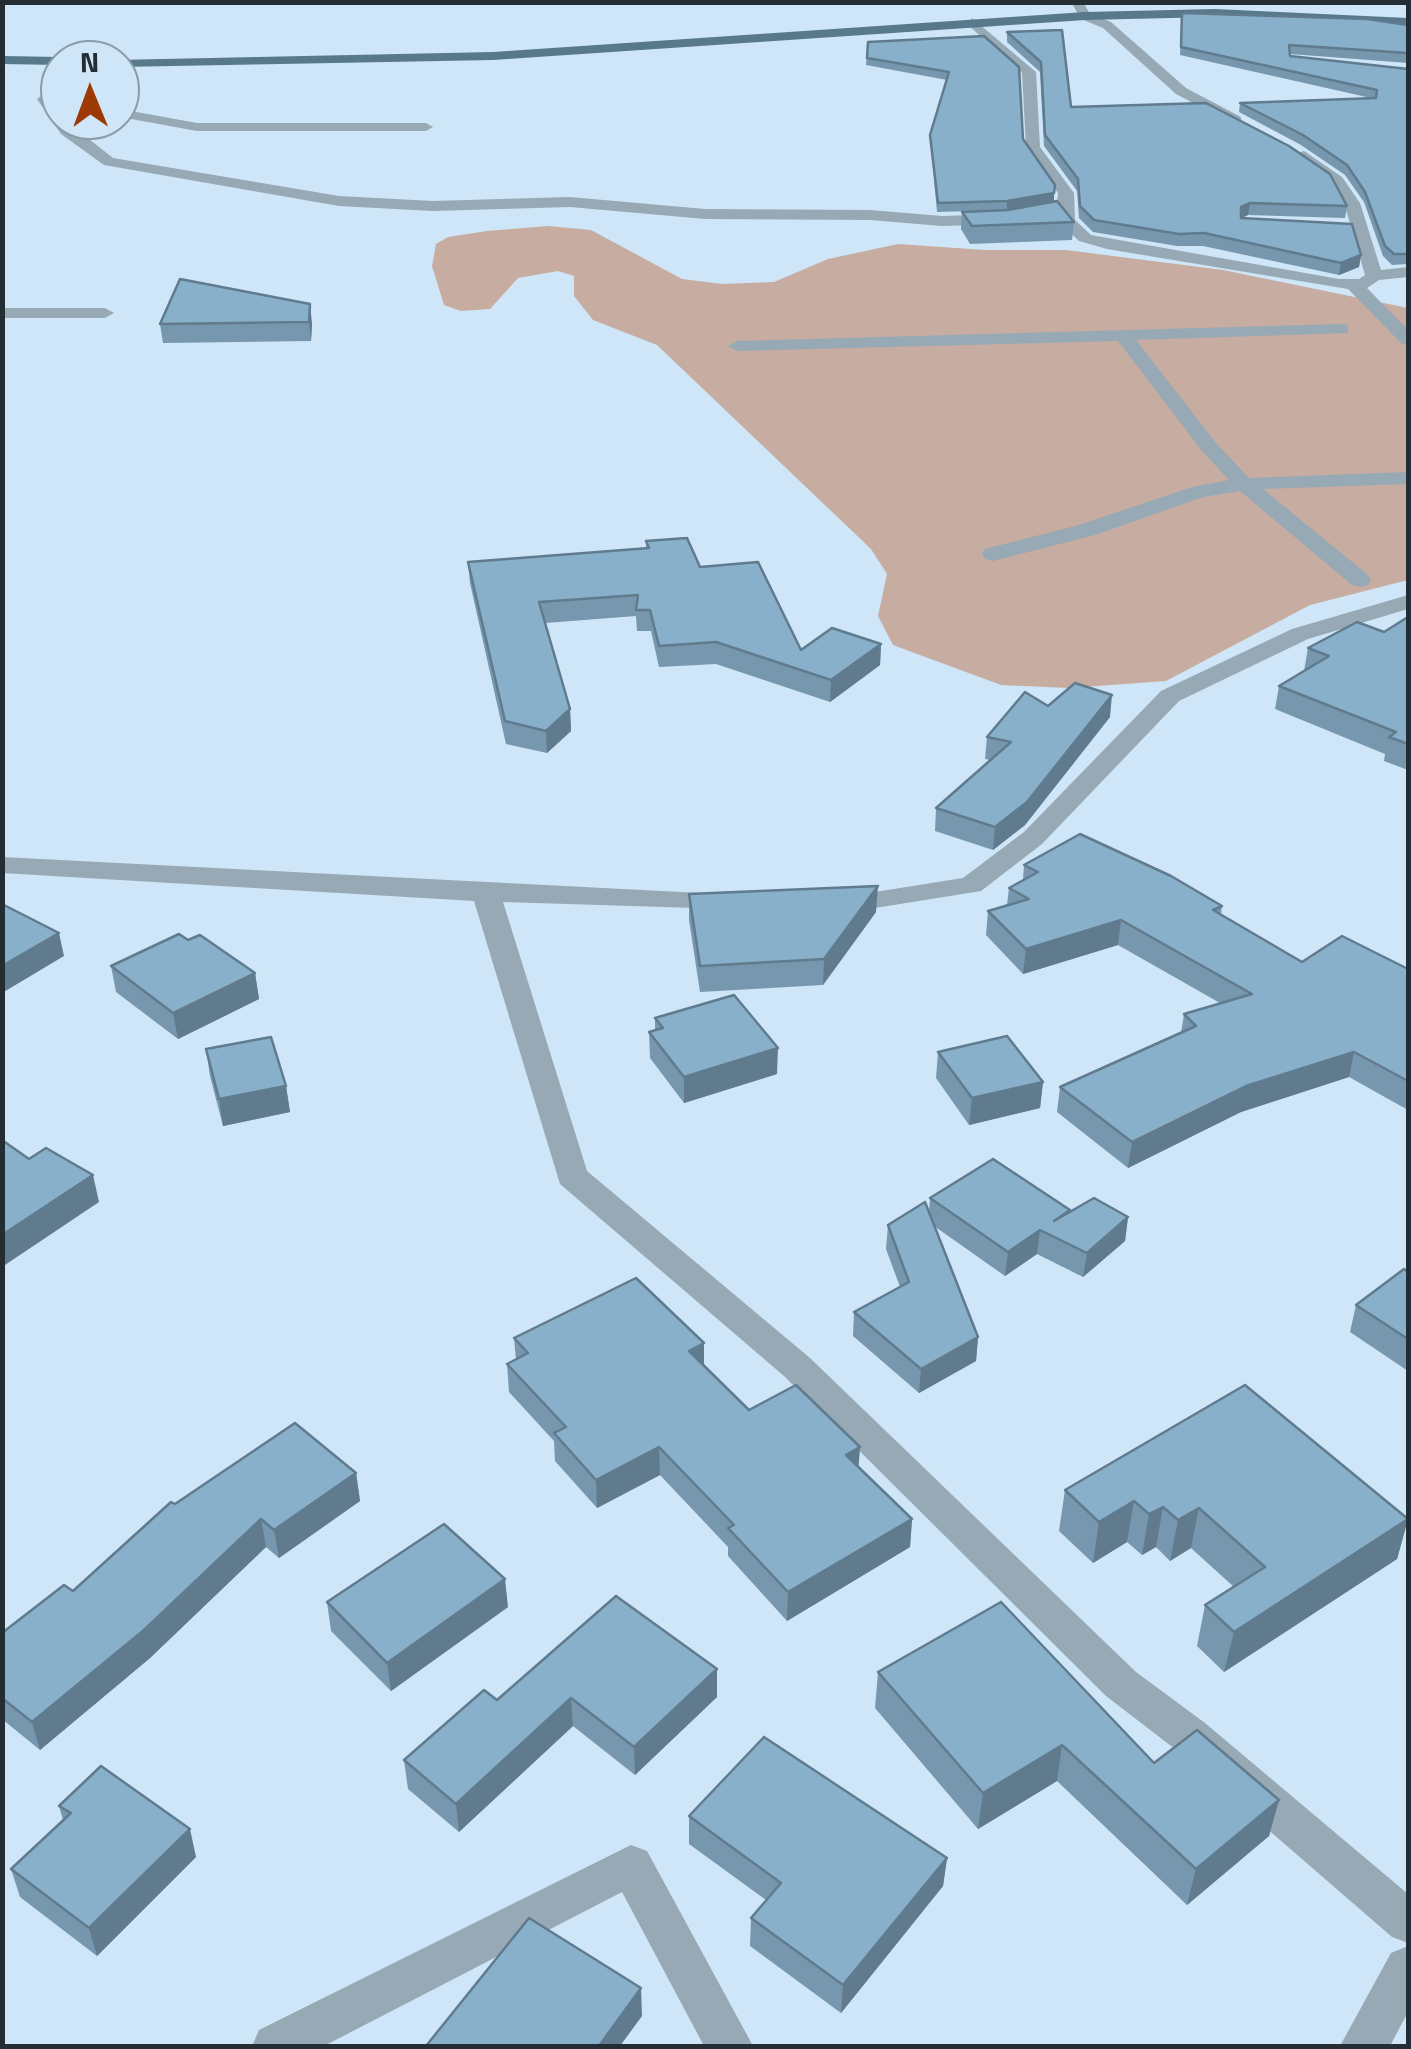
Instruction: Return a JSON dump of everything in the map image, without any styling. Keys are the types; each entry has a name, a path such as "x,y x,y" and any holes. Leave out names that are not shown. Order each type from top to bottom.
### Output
{"main road":[{"path":"140,64 492,56 972,22 1081,9 1408,22"},
{"path":"2,60 40,61"}],"street":[{"path":"1081,9 1107,25 1181,91 1246,125"},
{"path":"972,22 1029,72 1033,148 1066,192 1064,208 1068,222 1086,238 1113,246 1354,284 1374,276 1408,272"},
{"path":"140,117 197,127 426,127"},
{"path":"79,140 110,162 339,200 433,206 570,202 705,214 870,215 942,220 1007,220 1064,208"},
{"path":"1278,142 1337,180 1352,203 1374,276"},
{"path":"1341,226 1360,227"},
{"path":"1354,284 1408,340"},
{"path":"2,312 105,313"},
{"path":"736,346 1342,329"},
{"path":"1124,336 1208,447 1244,484 1360,580"},
{"path":"993,554 1086,530 1199,491 1244,484 1408,478"},
{"path":"818,900 874,900 971,885 1032,838 1170,696 1300,634 1408,602"},
{"path":"2,865 486,894 760,901"},
{"path":"486,894 572,1176 798,1367 1122,1684 1190,1736 1408,1922"},
{"path":"276,2046 630,1866 729,2046"},
{"path":"1364,2046 1408,1968"}],"shaded area":[{"path":"548,226 591,230 682,279 722,284 774,282 828,259 898,244 1066,250 1223,270 1408,308 1408,580 1310,605 1166,681 1069,688 1001,685 893,645 878,616 887,574 871,549 657,345 593,320 574,296 574,276 558,271 518,278 490,309 461,311 444,305 432,266 436,244 448,237"}],"building":[{"path":"1182,13 1367,19 1408,25 1408,53 1289,45 1290,56 1408,69 1408,254 1394,254 1385,246 1365,192 1347,165 1303,135 1240,103 1376,98 1377,90 1181,47"},
{"path":"1062,30 1071,107 1206,103 1289,146 1330,174 1347,206 1250,203 1241,207 1241,218 1352,224 1361,255 1341,263 1204,233 1179,234 1094,220 1080,206 1078,179 1045,135 1041,62 1007,32"},
{"path":"984,36 1019,67 1023,139 1055,185 1054,193 1007,201 938,203 930,135 949,72 867,58 868,42"},
{"path":"1057,201 1074,222 972,226 962,212 1008,210"},
{"path":"180,279 310,304 309,322 160,324"},
{"path":"687,538 700,567 758,562 801,650 832,628 881,644 831,680 716,642 659,646 650,610 636,610 638,595 539,602 570,709 546,731 505,721 468,562 649,548 646,541"},
{"path":"1408,617 1408,744 1389,737 1396,732 1279,686 1329,656 1308,648 1357,622 1384,632"},
{"path":"1075,683 1112,695 1027,802 995,827 936,808 1011,742 987,737 1025,692 1048,706"},
{"path":"1080,834 1171,876 1222,906 1213,910 1302,962 1342,936 1408,969 1408,1081 1354,1052 1246,1086 1132,1142 1060,1087 1196,1026 1184,1014 1252,994 1121,920 1026,949 988,911 1029,899 1009,888 1038,872 1024,865"},
{"path":"878,886 824,959 700,966 689,894"},
{"path":"2,904 59,933 2,966"},
{"path":"179,934 188,940 200,935 255,973 173,1013 111,966"},
{"path":"734,995 778,1048 684,1077 649,1032 663,1028 655,1018"},
{"path":"1007,1036 1043,1082 972,1098 938,1052"},
{"path":"271,1037 286,1086 219,1099 206,1049"},
{"path":"2,1140 29,1159 46,1148 93,1175 2,1235"},
{"path":"993,1159 1070,1210 1054,1221 1094,1198 1128,1217 1087,1253 1040,1230 1008,1252 930,1198"},
{"path":"925,1202 978,1337 921,1369 854,1312 909,1282 888,1225"},
{"path":"1404,1269 1408,1272 1408,1339 1356,1305"},
{"path":"636,1278 704,1343 689,1351 749,1410 796,1385 860,1447 846,1455 912,1519 788,1592 728,1528 734,1525 659,1447 596,1480 554,1433 566,1427 507,1364 528,1353 514,1338"},
{"path":"1245,1385 1408,1519 1234,1632 1205,1605 1265,1567 1199,1508 1178,1520 1163,1507 1149,1514 1134,1501 1099,1522 1065,1490"},
{"path":"295,1423 356,1473 274,1530 261,1519 144,1630 32,1722 2,1698 2,1633 64,1585 73,1591 171,1502 175,1504"},
{"path":"444,1524 505,1579 387,1663 327,1602"},
{"path":"616,1596 717,1669 634,1747 571,1698 456,1804 404,1760 484,1690 497,1700"},
{"path":"1001,1602 1154,1763 1197,1730 1279,1800 1196,1869 1062,1745 983,1793 878,1672"},
{"path":"764,1737 947,1858 843,1985 751,1918 781,1883 689,1816"},
{"path":"101,1766 190,1829 89,1928 11,1869 71,1813 59,1806"},
{"path":"529,1918 641,1988 599,2046 426,2046"}]}
